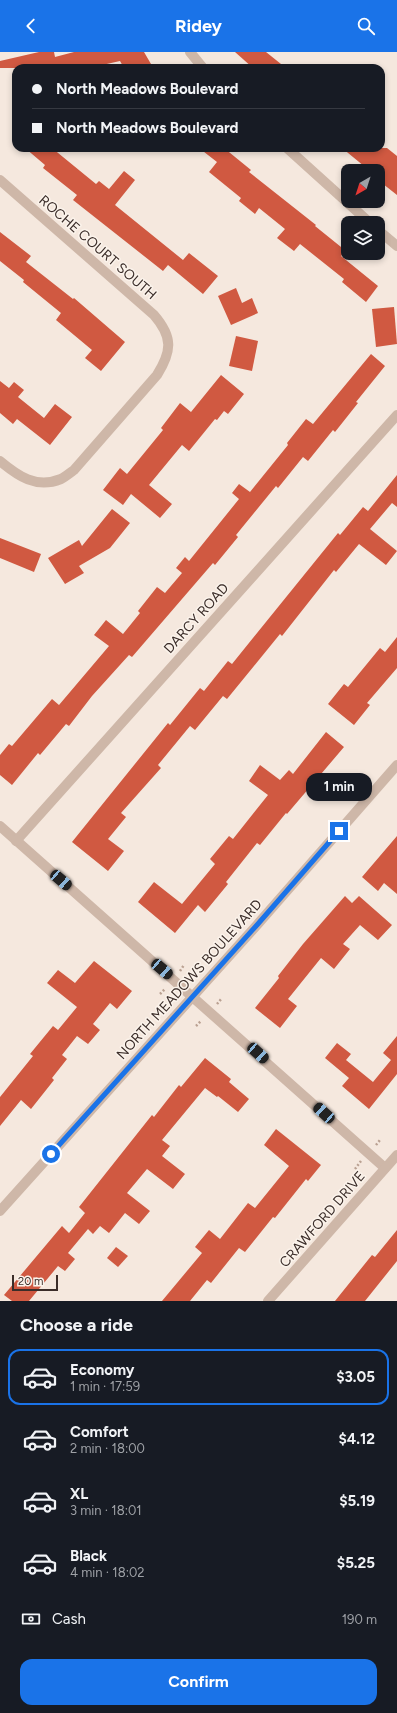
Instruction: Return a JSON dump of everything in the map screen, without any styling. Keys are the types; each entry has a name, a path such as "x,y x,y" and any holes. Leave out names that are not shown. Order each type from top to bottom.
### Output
{"street":[{"path":"190,52 200,64"},
{"path":"291,152 362,216"},
{"name":"ROCHE COURT SOUTH","path":"0,180 154,315 164,327 168,342 166,359 157,375 74,470 61,479 45,482 30,481 16,475 0,461"},
{"path":"385,236 397,246"},
{"name":"DARCY ROAD","path":"16,841 397,415"},
{"name":"NORTH MEADOWS BOULEVARD","path":"0,1212 257,925 397,765"},
{"path":"0,826 385,1168"},
{"name":"CRAWFORD DRIVE","path":"268,1301 397,1155"}],"path":[{"path":"194,965 201,971"},
{"path":"160,994 166,987"},
{"path":"160,1004 167,1010"},
{"path":"196,1026 203,1019"},
{"path":"355,1169 362,1161"}],"building":[{"path":"39,52 54,52 55,57 74,52 144,52 151,64 122,64 120,61 107,64 12,64 12,68 0,68 0,61"},
{"path":"235,52 266,52 281,64 248,64"},
{"path":"385,148 387,148 397,156 397,195 385,186 385,164 361,164 347,152 385,152"},
{"path":"30,152 57,152 96,184 99,181 109,189 124,171 135,180 115,205 183,260 189,253 218,276 203,294 168,265 163,271 73,200 77,195 43,168 45,165"},
{"path":"204,152 229,152 251,170 249,172 316,225 315,226 341,247 341,260 346,260 378,286 366,302 342,282 344,279 300,244 294,251 277,238 285,229 259,208 255,214 239,201 241,198 209,172 217,162"},
{"path":"0,232 31,256 26,262 73,299 74,298 125,342 101,371 85,358 92,350 56,320 61,313 0,261"},
{"path":"236,288 242,303 252,298 258,313 231,325 218,296"},
{"path":"394,307 397,344 376,347 372,309"},
{"path":"236,336 258,341 252,371 229,366"},
{"path":"371,354 385,366 356,402 358,403 335,432 333,430 308,461 303,457 278,488 276,486 236,535 238,537 215,565 213,563 132,657 129,655 92,696 69,726 66,724 40,755 38,753 12,785 0,775 0,755 9,744 12,746 52,699 59,705 109,646 94,635 106,620 123,634 140,613 138,611 157,587 165,593 182,573 176,568 185,557 189,561 239,499 232,493 239,484 250,492 288,445 287,443 306,419 313,424"},
{"path":"221,375 244,394 228,414 224,411 217,420 215,419 189,451 182,445 149,485 172,504 160,518 131,494 123,505 103,490 120,468 127,474 163,430 161,428 180,403 191,412"},
{"path":"0,381 9,388 14,382 24,390 18,397 44,418 55,404 72,417 50,445 17,419 13,424 0,413"},
{"path":"397,475 397,507 392,503 370,529 397,551 386,565 359,544 336,572 334,570 282,636 280,634 227,699 223,696 195,730 190,726 158,765 161,768 121,813 126,817 108,839 124,851 108,871 72,842 168,723 170,725 200,688 204,691 228,661 232,664 338,533 340,535 363,507 368,511"},
{"path":"112,509 130,523 110,548 79,566 84,573 65,584 48,558 79,540 82,546"},
{"path":"0,538 41,554 34,572 0,558"},
{"path":"397,637 397,668 367,703 370,705 354,725 328,704 344,684 348,687 380,648 385,652"},
{"path":"326,732 344,747 260,845 257,843 226,882 228,884 205,912 198,905 175,933 138,902 154,882 182,904 215,864 210,859 229,836 233,839 268,795 249,781 260,765 280,780 289,770 293,774"},
{"path":"397,836 397,894 384,883 378,891 362,877"},
{"path":"345,896 352,903 359,896 392,925 378,940 360,925 343,944 350,949 334,969 321,958 288,999 297,1006 280,1028 255,1008 303,944"},
{"path":"94,961 132,991 117,1009 110,1003 93,1024 100,1030 88,1044 77,1036 62,1055 67,1059 52,1078 54,1080 31,1109 21,1100 0,1126 0,1097 33,1056 30,1054 53,1026 58,1030 77,1007 47,983 58,970 75,983"},
{"path":"397,1036 397,1074 369,1109 342,1086 349,1078 325,1058 337,1043 351,1054 346,1060 373,1082 391,1060 383,1053"},
{"path":"205,1058 231,1079 229,1082 249,1099 238,1112 205,1088 162,1140 170,1146 162,1156 185,1174 173,1189 147,1169 127,1193 150,1211 139,1224 125,1213 109,1233 100,1226 93,1234 88,1229 68,1253 75,1259 65,1271 58,1266 29,1301 12,1301 4,1295 62,1226 69,1233 85,1213 79,1207 152,1115 154,1117 179,1085 181,1087"},
{"path":"276,1129 321,1165 308,1181 306,1179 275,1218 273,1217 245,1252 239,1248 211,1283 207,1280 190,1301 162,1301 202,1253 195,1247 209,1230 220,1239 248,1203 255,1208 289,1166 264,1145"},
{"path":"397,1230 397,1261 365,1301 335,1301 372,1255 375,1257"},
{"path":"116,1247 128,1256 118,1267 107,1258"}],"route":[{"path":"51,1154 257,925 339,831"}]}
